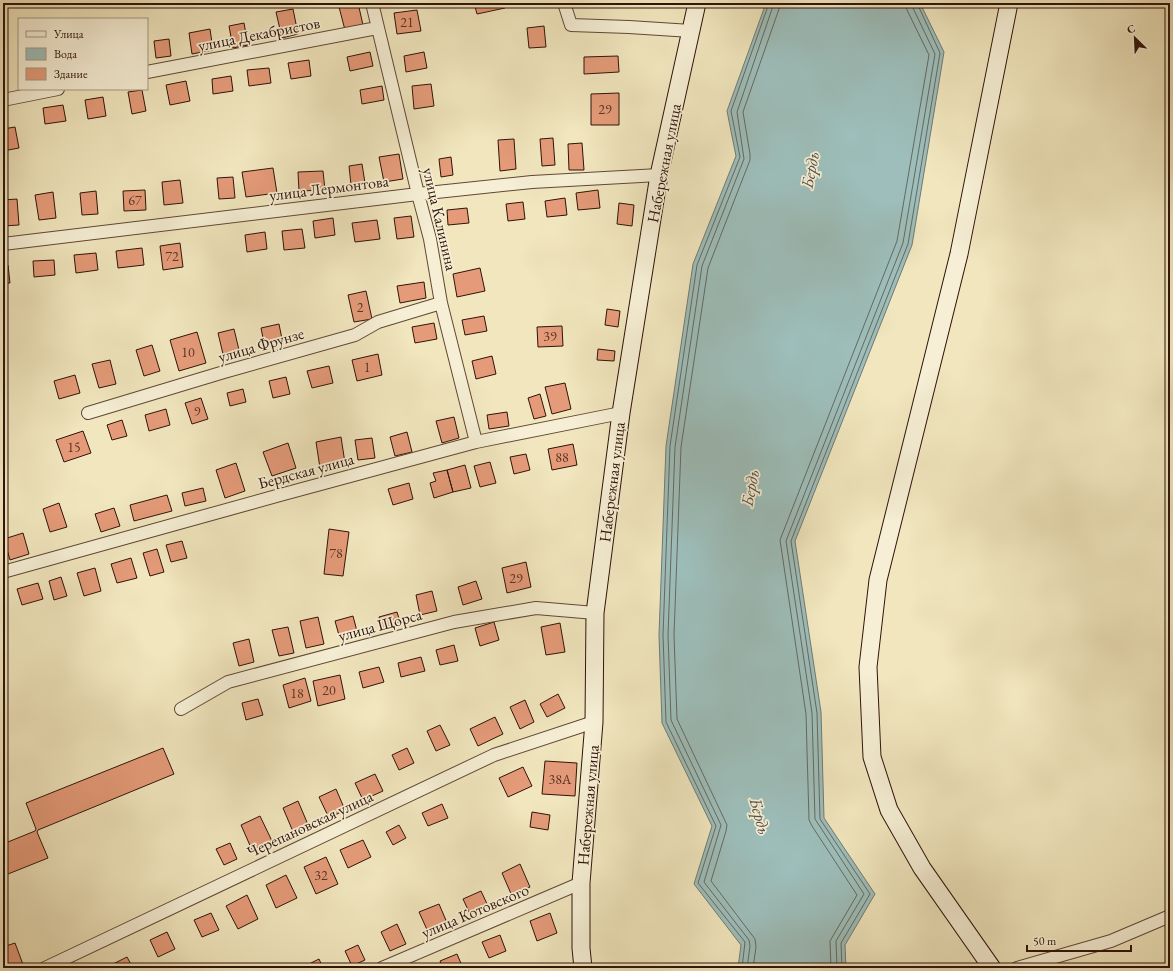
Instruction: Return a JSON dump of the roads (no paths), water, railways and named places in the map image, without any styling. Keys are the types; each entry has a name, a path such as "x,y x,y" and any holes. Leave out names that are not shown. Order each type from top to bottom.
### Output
{"street":[{"name":"улица Калинина","path":"372,3 430,239 441,303 476,442"},
{"path":"564,3 571,25 691,31"},
{"name":"Набережная улица","path":"582,968 581,883 594,722 595,613 621,413 659,175 697,3"},
{"path":"992,968 922,868 889,810 872,757 868,667 878,580 959,254 1010,3"},
{"name":"улица Декабристов","path":"148,72 377,28"},
{"path":"3,100 53,90"},
{"name":"улица Лермонтова","path":"3,244 418,194 532,182 659,175"},
{"name":"улица Фрунзе","path":"88,413 224,372 355,335 378,322 441,303"},
{"name":"Бердская улица","path":"3,572 280,494 476,442 621,413"},
{"name":"улица Щорса","path":"181,709 228,682 454,622 536,608 595,613"},
{"name":"Черепановская улица","path":"45,968 494,755 594,722"},
{"name":"улица Котовского","path":"382,968 581,883"},
{"path":"1017,968 1111,941 1170,916"}],"water":[{"name":"Бердь","path":"766,3 920,3 944,52 912,245 795,541 821,712 824,818 875,894 845,945 846,968 738,968 741,945 694,884 712,826 662,723 659,635 666,446 693,264 736,156 727,111"}]}
